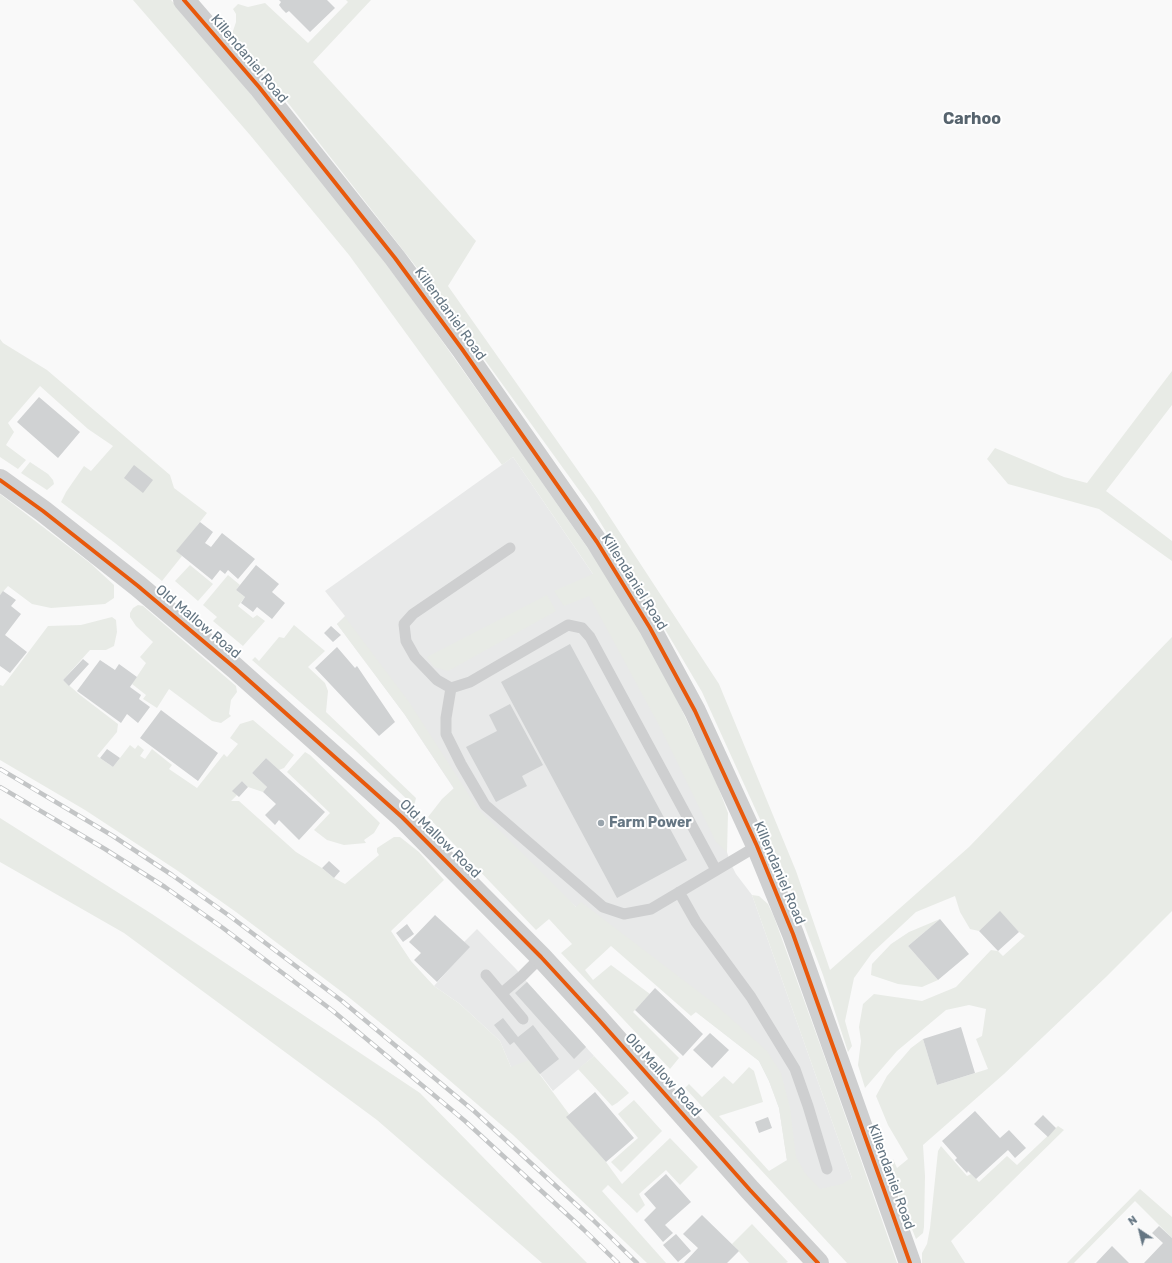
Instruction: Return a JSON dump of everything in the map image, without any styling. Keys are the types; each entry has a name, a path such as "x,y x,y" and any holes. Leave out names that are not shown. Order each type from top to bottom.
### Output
{"street":[{"name":"Killendaniel Road","path":"184,0 259,87 395,258 462,349 597,542 643,615 695,710 758,846 793,934 910,1263"},
{"name":"Old Mallow Road","path":"0,480 43,511 138,586 259,688 402,817 541,957 600,1020 750,1190 818,1263"}],"lane":[{"path":"510,548 413,614 404,624 406,641 415,657 437,680 451,688 470,682 568,625 582,628 593,644 716,870"},
{"path":"451,688 446,718 446,734 461,764 486,805 518,835 603,907 624,914 651,909 758,846"},
{"path":"679,892 696,922 751,997 795,1069 827,1169"},
{"path":"502,993 541,957"},
{"path":"486,975 523,1019"}],"shaded area":[{"path":"133,0 171,0 189,19 341,204 415,303 521,452 603,570 644,638 678,702 717,784 728,813 727,852 716,842 660,727 589,596 564,606 554,591 593,574 513,457 502,465 349,255 250,135"},
{"path":"346,0 371,0 313,62 476,241 448,286 598,499 719,684 796,871 830,970 969,847 1172,637 1172,911 1106,977 1004,1074 923,1145 925,1176 924,1227 923,1233 916,1239 893,1182 890,1167 893,1159 897,1168 908,1159 888,1125 876,1096 887,1076 911,1048 923,1039 937,1085 988,1069 976,1039 982,1036 986,1009 969,1005 946,1010 897,1051 865,1088 858,1065 861,1041 859,1027 863,1004 874,994 922,1001 956,987 991,950 998,951 1003,956 1025,936 1019,932 1000,912 979,931 970,929 960,912 955,896 916,912 872,953 854,978 845,1021 852,1046 848,1052 823,975 785,874 702,692 643,592 589,504 435,291 281,94 232,34 236,22 236,14 233,9 238,4 248,7 265,3 308,43 348,2"},
{"path":"0,339 3,343 47,370 170,475 174,488 207,513 177,551 182,556 162,581 61,502 84,466 91,471 113,446 88,429 40,386 8,423 14,432 6,445 26,460 18,469 0,457"},
{"path":"1172,371 1172,405 1106,491 1172,541 1172,561 1099,509 1008,484 987,459 995,448 1064,477 1087,483"},
{"name":"Farm Power","path":"513,457 597,580 727,830 727,852 730,862 736,874 752,895 852,1178 826,1200 787,1161 779,1108 769,1081 759,1061 696,1012 472,816 405,715 337,624 345,616 325,591"},
{"path":"30,462 48,474 53,480 54,484 47,490 21,473"},
{"path":"0,494 90,563 114,585 114,598 105,604 51,608 32,604 8,586 0,595"},
{"path":"190,565 213,584 198,601 175,581"},
{"path":"228,575 240,585 236,590 245,597 238,606 253,618 257,615 265,621 243,646 213,621 217,617 203,605"},
{"path":"547,595 556,611 448,671 434,667 427,657"},
{"path":"138,605 143,606 236,686 237,692 231,700 229,714 231,716 221,723 212,721 169,689 157,708 143,699 146,695 132,684 146,663 140,657 153,642 136,626 130,617 130,613 133,608"},
{"path":"112,617 116,620 117,632 114,646 106,650 90,650 63,680 118,724 117,732 97,756 113,767 130,745 135,749 138,745 144,750 140,756 145,759 152,749 172,765 169,769 197,788 224,754 227,757 238,744 230,738 240,724 253,720 294,755 284,768 279,770 266,758 252,773 267,787 263,792 248,787 242,781 233,791 237,795 231,801 239,801 296,852 345,884 379,855 377,848 394,837 400,837 419,852 444,880 391,931 411,961 434,986 460,1004 500,1041 511,1067 529,1060 569,1114 567,1117 606,1162 622,1184 670,1138 698,1167 680,1185 666,1170 639,1194 645,1205 637,1213 608,1185 602,1191 666,1263 647,1263 513,1135 420,1055 346,995 236,912 178,871 85,810 0,760 0,685 3,686 48,626 81,625"},
{"path":"345,617 409,702 478,809 576,907 581,902 716,1005 767,1051 781,1073 790,1108 796,1157 805,1173 820,1189 842,1184 852,1178 752,895 759,896 768,904 826,1061 897,1263 847,1263 685,1088 689,1084 702,1097 724,1076 733,1084 749,1067 754,1071 763,1102 719,1116 769,1171 787,1160 779,1108 769,1081 759,1061 696,1012 691,1016 611,946 585,970 593,980 611,965 650,994 633,1012 679,1058 670,1069 561,953 572,944 549,919 536,930 428,817 442,799 454,788 405,715 337,624"},
{"path":"294,625 325,651 308,667 325,683 328,691 326,712 416,798 414,806 355,750 252,660 255,657 259,661 279,637 284,638"},
{"path":"305,752 310,755 380,823 374,833 364,840 366,843 344,845 327,840 314,830 330,813 287,772"},
{"path":"0,818 152,914 420,1093 587,1263 542,1263 377,1120 124,933 0,862"},
{"path":"940,919 908,946 938,980 922,987 898,984 871,975 872,964 891,944 909,932"},
{"path":"477,929 516,969 594,1056 553,1091 540,1074 511,1067 500,1041 460,1004 434,986 469,947 464,942"},
{"path":"594,1056 629,1093 612,1106 578,1069"},
{"path":"634,1100 662,1131 621,1172 611,1162 638,1138 618,1114"},
{"path":"1058,1126 1064,1130 951,1241 965,1263 922,1263 922,1253 927,1244 930,1228 938,1151 941,1146 967,1176 971,1174 979,1182 1007,1156 1017,1165"},
{"path":"1140,1189 1172,1217 1172,1238 1135,1201 1074,1263 1067,1263"},
{"path":"752,1224 788,1262 749,1263 732,1244"}],"building":[{"path":"279,0 327,0 335,8 310,32 289,11 286,13 282,9 279,5 281,2"},
{"path":"39,397 80,432 58,458 17,422"},
{"path":"134,465 153,480 143,493 124,478"},
{"path":"200,522 213,532 205,543 211,547 222,533 255,559 238,579 228,570 225,574 220,570 212,580 176,551"},
{"path":"256,565 279,584 272,592 285,603 272,619 257,607 253,612 241,603 245,597 236,590"},
{"path":"3,591 16,600 11,606 21,614 5,635 27,652 10,673 0,666 0,595"},
{"path":"331,626 341,635 333,642 324,633"},
{"path":"570,644 687,860 617,898 501,682"},
{"path":"337,647 355,668 357,666 395,722 379,736 315,668"},
{"path":"83,659 89,664 69,686 63,680"},
{"path":"100,660 115,670 119,664 137,677 130,687 141,695 139,699 150,707 138,723 127,714 121,723 77,691"},
{"path":"510,704 543,765 522,776 527,786 496,802 466,747 497,731 489,715"},
{"path":"161,710 218,753 198,781 140,738"},
{"path":"107,749 120,758 113,767 100,758"},
{"path":"266,758 325,812 299,840 279,820 275,825 265,815 276,804 263,792 267,787 252,773"},
{"path":"242,781 248,787 239,797 232,791"},
{"path":"329,861 340,871 334,878 322,868"},
{"path":"1000,911 1019,932 998,951 979,931"},
{"path":"435,915 470,947 437,982 414,960 421,953 409,942"},
{"path":"940,919 969,954 938,980 908,946"},
{"path":"407,924 414,934 403,942 396,933"},
{"path":"527,982 586,1047 574,1059 515,993"},
{"path":"655,988 703,1034 683,1056 635,1010"},
{"path":"503,1018 518,1037 533,1025 559,1059 540,1074 514,1042 510,1045 494,1025"},
{"path":"961,1027 975,1073 937,1085 923,1039"},
{"path":"710,1033 729,1050 712,1068 693,1050"},
{"path":"595,1092 634,1138 606,1162 566,1117"},
{"path":"975,1111 1000,1138 1009,1130 1026,1148 1015,1158 1008,1150 976,1179 968,1171 967,1173 955,1160 957,1158 942,1141"},
{"path":"1043,1115 1056,1128 1048,1137 1034,1124"},
{"path":"768,1117 772,1128 759,1133 755,1122"},
{"path":"666,1174 691,1202 665,1225 673,1233 663,1242 644,1220 656,1208 644,1194"},
{"path":"702,1215 739,1251 727,1263 684,1263 698,1248 683,1234"},
{"path":"1159,1226 1172,1238 1172,1263 1144,1263 1163,1243 1152,1233"},
{"path":"676,1234 691,1251 678,1262 663,1245"},
{"path":"1112,1246 1129,1263 1096,1263"}],"railway":[{"path":"0,769 113,836 172,875 231,917 342,1001 474,1111 592,1219 637,1263"},
{"path":"0,787 105,849 165,887 223,928 333,1011 465,1121 618,1263"}],"cycle path":[{"path":"184,0 259,87 395,258 462,349 597,542 650,628 695,711 757,846 793,934 910,1263"},
{"path":"0,480 43,511 138,586 235,668 402,817 541,957 750,1190 818,1263"}],"place":[{"name":"Farm Power","path":"601,823"}],"district":[{"name":"Carhoo","path":"972,119"}]}
